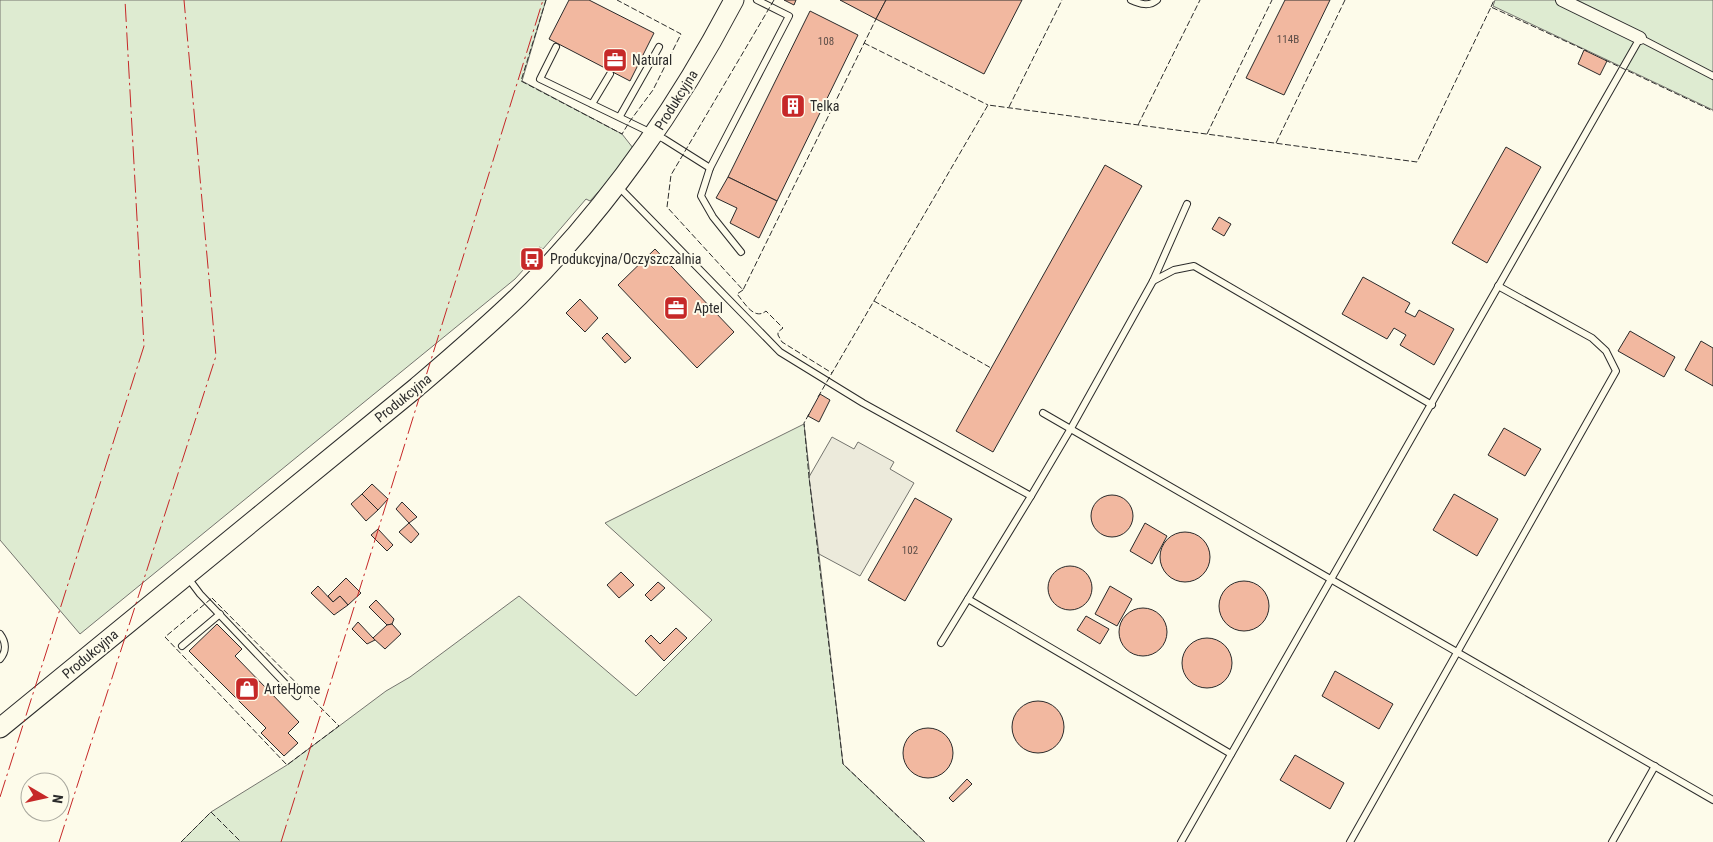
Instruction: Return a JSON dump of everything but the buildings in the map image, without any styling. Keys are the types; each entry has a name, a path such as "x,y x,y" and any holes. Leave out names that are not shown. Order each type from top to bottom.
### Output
{"street":[{"name":"Produkcyjna","path":"0,728 417,387 472,340 534,281 596,212 654,134 703,56 734,0"},
{"path":"1562,0 1640,38"}],"lane":[{"path":"741,252 713,217 701,196 710,168 789,16 757,0"},
{"path":"1131,0 1146,5 1157,0"},
{"path":"1180,842 1640,38 1713,76"},
{"path":"620,116 659,47"},
{"path":"556,48 540,79 620,116 710,168"},
{"path":"592,104 610,74"},
{"path":"617,185 780,352 826,382 1030,496"},
{"path":"941,643 1070,430 1153,282 1186,204"},
{"path":"1153,282 1174,270 1194,266 1432,404"},
{"path":"1350,842 1616,371 1606,351 1592,338 1498,286"},
{"path":"1043,413 1713,800"},
{"path":"186,575 200,594 297,696"},
{"path":"968,599 1231,754"},
{"path":"182,646 220,614"},
{"path":"0,634 4,639 6,647 0,659"},
{"path":"1612,842 1655,766"}],"green space":[{"path":"0,0 546,0 522,81 622,134 633,148 609,180 590,201 586,199 543,249 539,247 522,265 524,269 515,279 80,634 0,540"},
{"path":"1495,0 1713,0 1713,110 1493,6"},
{"path":"804,424 843,764 925,842 181,842 211,812 287,765 386,691 410,677 519,596 636,696 712,620 605,523"}],"shaded area":[{"path":"832,437 854,449 858,442 894,462 890,469 914,483 860,576 819,554 809,477"}],"fence":[{"path":"546,0 521,81 622,134 653,90 681,34 617,0"},
{"path":"774,0 671,175 667,207 743,290 876,19"},
{"path":"1009,107 1062,0"},
{"path":"1138,125 1200,0"},
{"path":"1207,134 1272,0"},
{"path":"1276,143 1345,0"},
{"path":"1491,7 1494,0"},
{"path":"818,397 988,105 1417,162 1491,7 1587,51"},
{"path":"864,43 988,105"},
{"path":"1605,60 1713,111"},
{"path":"743,290 737,294 753,312 757,314 766,311 783,328 778,332 782,342 832,373"},
{"path":"874,301 991,368"},
{"path":"809,414 804,423 809,477 843,764 925,842"},
{"path":"212,598 339,726 287,765 165,637 212,598"},
{"path":"181,842 211,812 241,842"}],"power":[{"path":"0,797 144,346 125,0"},
{"path":"59,842 216,356 184,0"},
{"path":"281,842 543,0"}],"place":[{"name":"Natural","path":"615,60"},
{"name":"Telka","path":"793,106"},
{"name":"Produkcyjna/Oczyszczalnia","path":"532,259"},
{"name":"Aptel","path":"676,308"},
{"name":"ArteHome","path":"247,689"}]}
